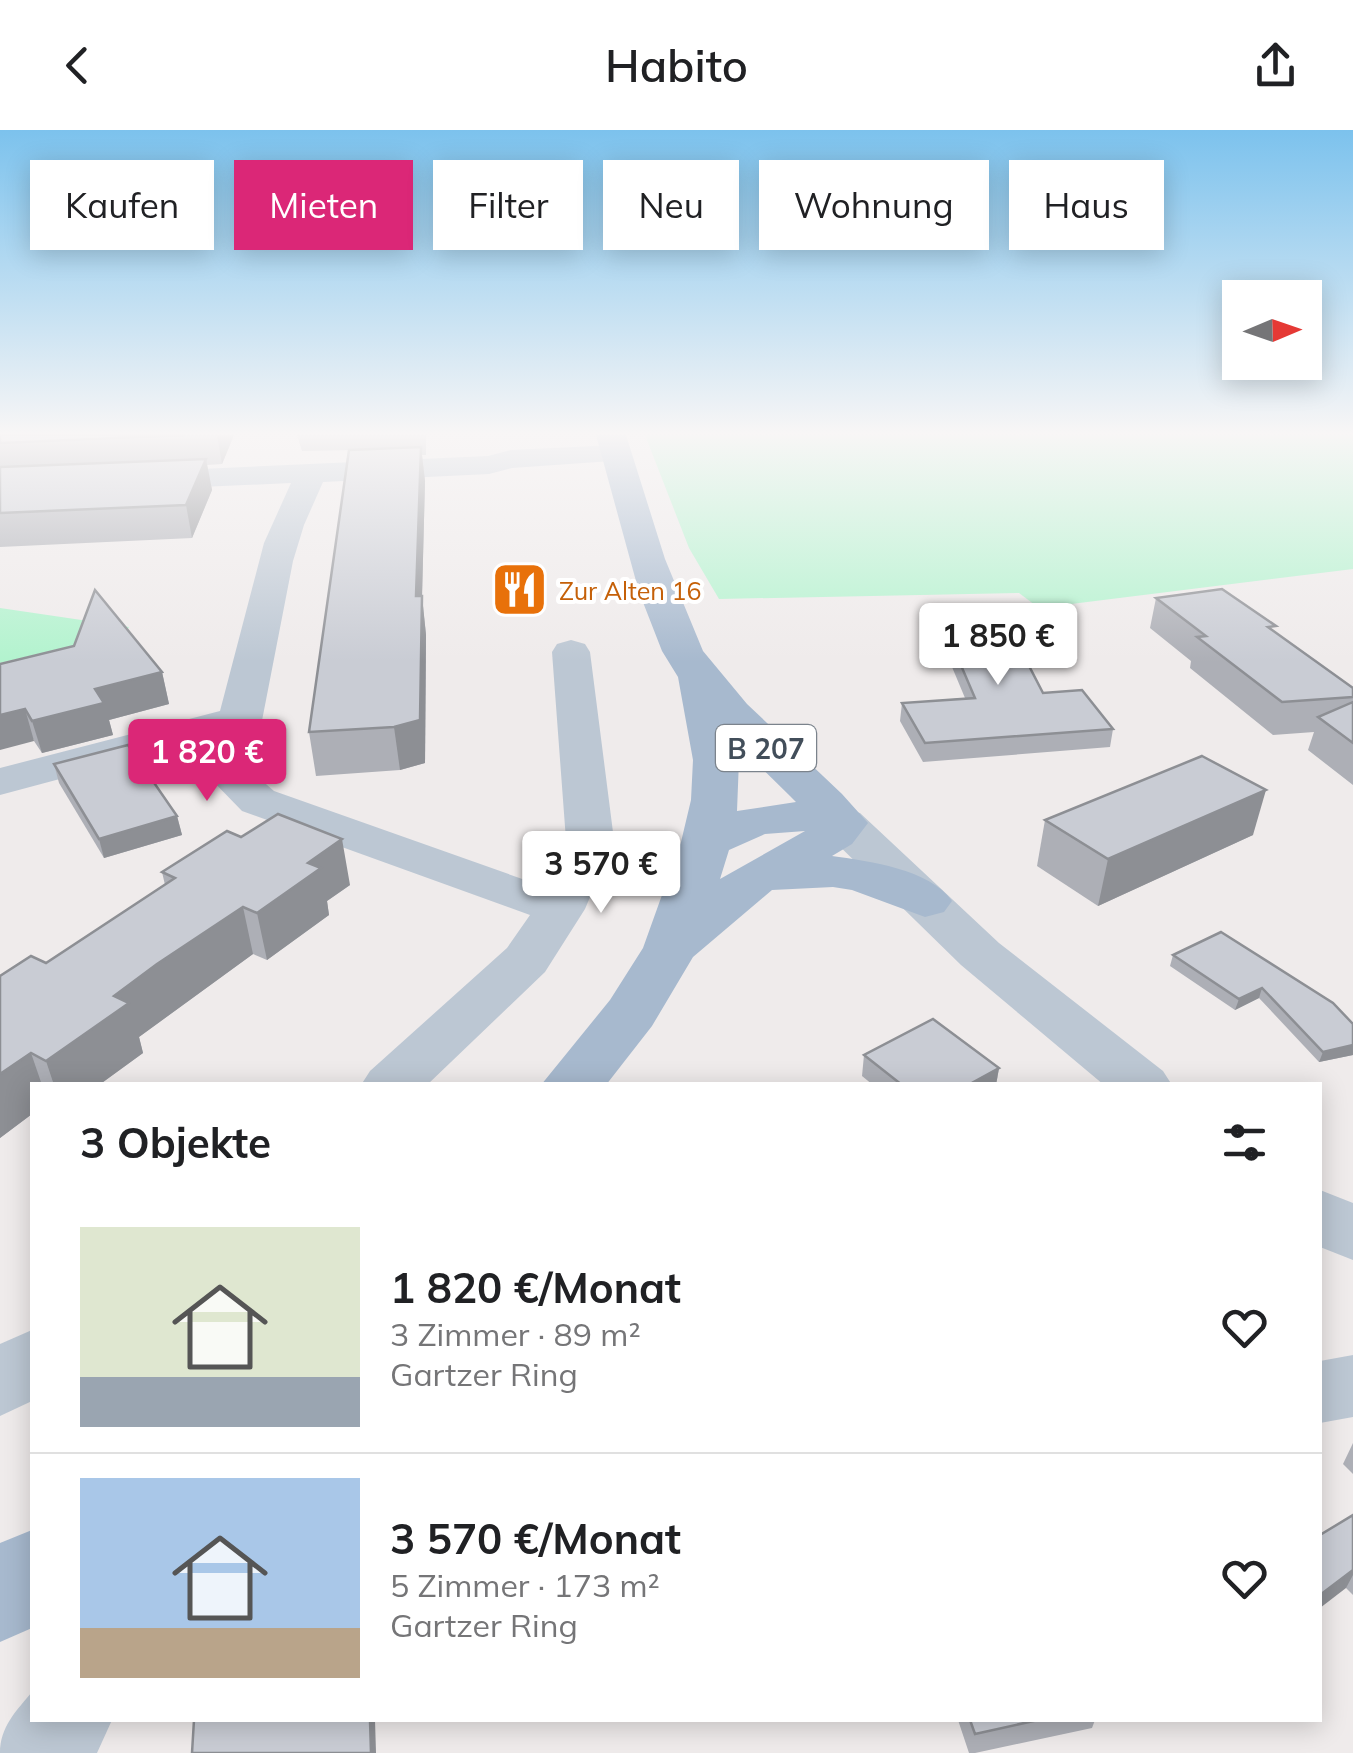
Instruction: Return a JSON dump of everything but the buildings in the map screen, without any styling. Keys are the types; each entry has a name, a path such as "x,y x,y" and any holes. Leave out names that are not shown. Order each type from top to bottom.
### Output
{"main road":[{"name":"B 207","path":"635,511 674,632 696,672 752,734 842,822 830,837 765,868 671,948"},
{"name":"B 207","path":"574,1082 631,1013 671,948 706,842 715,800 716,760 696,672"},
{"path":"706,842 752,821 800,816 842,822"},
{"path":"742,885 802,869 833,869 866,876 925,901"},
{"path":"0,1600 30,1572"}],"street":[{"path":"291,511 236,720 229,775 258,801 560,909"},
{"path":"394,1082 526,960 560,909 590,840 571,652"},
{"path":"0,782 236,720"},
{"path":"842,822 1062,1024 1138,1082"},
{"path":"1322,1215 1353,1236"},
{"path":"0,1385 30,1362"},
{"path":"1322,1392 1353,1386"},
{"path":"40,1753 66,1722"}],"green space":[{"path":"674,511 1353,511 1353,569 1039,608 1019,593 719,599 689,548"},
{"path":"0,608 129,627 126,633 0,663"}],"place":[{"name":"Zur Alten 16","path":"520,590"}]}
